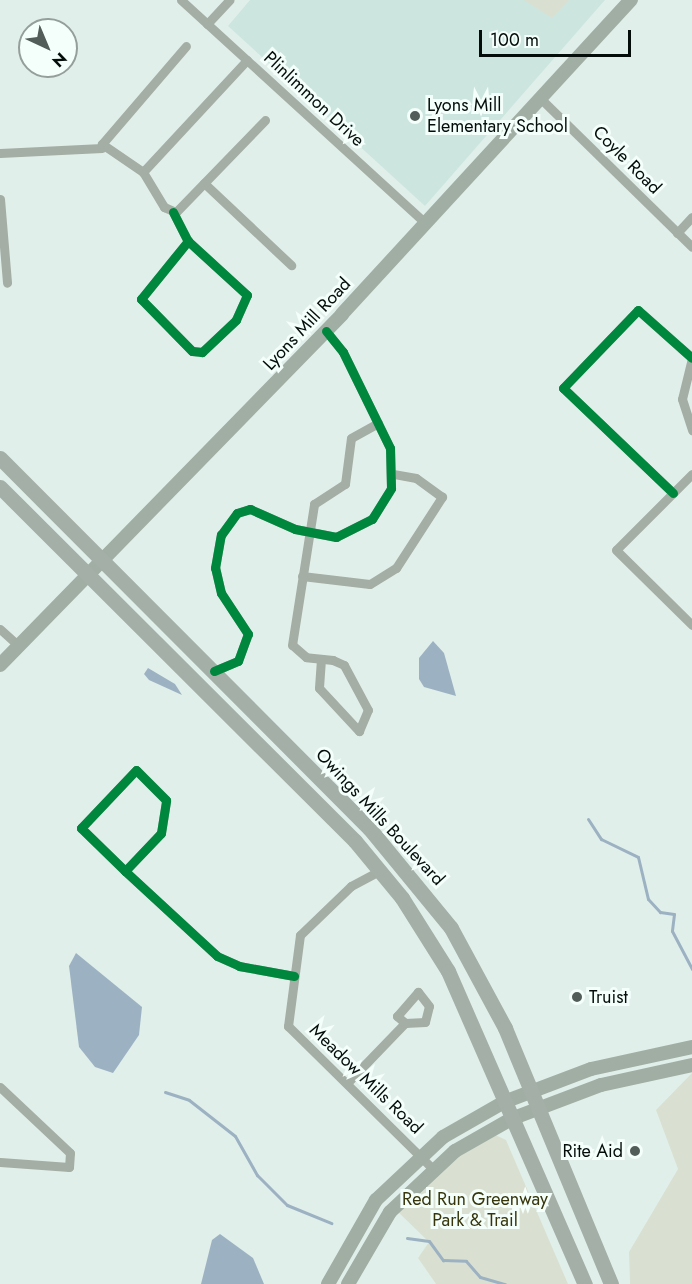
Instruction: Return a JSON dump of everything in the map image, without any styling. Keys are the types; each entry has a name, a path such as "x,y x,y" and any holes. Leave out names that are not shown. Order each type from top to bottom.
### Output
{"main road":[{"name":"Lyons Mill Road","path":"0,665 105,561 326,331 539,97 631,0"},
{"name":"Owings Mills Boulevard","path":"0,458 214,670 420,886 471,959 539,1109 611,1284"},
{"name":"Owings Mills Boulevard","path":"0,487 381,870 448,971 585,1284"},
{"path":"328,1284 353,1232 419,1155 504,1102 531,1091 630,1058 692,1047"},
{"path":"348,1284 375,1233 432,1168 511,1119 628,1077 692,1065"}],"street":[{"name":"Plinlimmon Drive","path":"181,0 424,223"},
{"path":"207,24 229,0"},
{"path":"102,148 108,131 186,46"},
{"path":"143,172 247,60"},
{"name":"Coyle Road","path":"539,97 692,247"},
{"path":"173,212 265,120"},
{"path":"0,153 102,148 143,172 173,212 188,241 247,296 248,304 236,320 202,352 192,351 141,299 188,241"},
{"path":"204,183 291,266"},
{"path":"0,199 7,283"},
{"path":"677,233 692,217"},
{"path":"673,493 563,388 638,310 692,358 682,399 692,430"},
{"path":"214,670 238,660 249,634 216,581 217,550 229,522 250,509 309,532 336,537 359,530 380,510 394,474 390,448 343,352 326,331"},
{"path":"321,659 319,688 359,730 368,710 347,669 321,659 298,654 292,645 314,504 349,479 351,438 378,423"},
{"path":"302,576 370,584 396,568 442,497 416,478 394,474"},
{"path":"692,474 616,550 692,625"},
{"path":"0,629 19,646"},
{"path":"125,871 161,833 166,800 136,770 81,828 125,871 226,962 294,976"},
{"name":"Meadow Mills Road","path":"381,870 351,886 300,935 288,1026 349,1082 432,1168"},
{"path":"349,1082 405,1023"},
{"path":"0,1087 70,1153 69,1167 0,1162"}],"shaded area":[{"name":"Lyons Mill Elementary School","path":"250,0 605,0 425,206 228,26"}],"green space":[{"path":"524,0 569,0 552,18"},
{"path":"692,1073 692,1284 630,1284 629,1252 678,1169 656,1110"},
{"name":"Red Run Greenway Park & Trail","path":"489,1132 506,1140 568,1284 436,1284 418,1258 429,1242 398,1212 419,1188"}],"water":[{"path":"433,641 444,653 456,696 424,687 419,679 419,658"},
{"path":"148,668 175,684 182,695 149,680 144,674"},
{"path":"76,953 142,1007 139,1035 113,1073 95,1067 79,1047 69,966"},
{"path":"220,1234 253,1258 264,1284 201,1284 212,1240"}],"waterway":[{"path":"588,819 601,839 638,857 648,899 660,912 674,914 672,931 692,969"},
{"path":"165,1092 189,1100 235,1136 257,1175 287,1205 331,1223"},
{"path":"407,1238 429,1241 443,1260 466,1261 480,1277 505,1284"}],"cycle path":[{"path":"173,212 188,241 247,295 236,320 202,352 192,351 141,299 188,241"},
{"path":"673,493 563,388 638,310 692,358"},
{"path":"214,671 238,661 248,634 221,593 215,568 221,535 237,513 250,509 295,529 336,537 372,519 391,488 390,448 343,352 326,331"},
{"path":"125,871 161,833 166,800 136,770 81,828 125,871 217,956 239,966 294,976"}],"place":[{"name":"Lyons Mill Elementary School","path":"415,116"},
{"name":"Truist","path":"577,997"},
{"name":"Rite Aid","path":"635,1151"}]}
